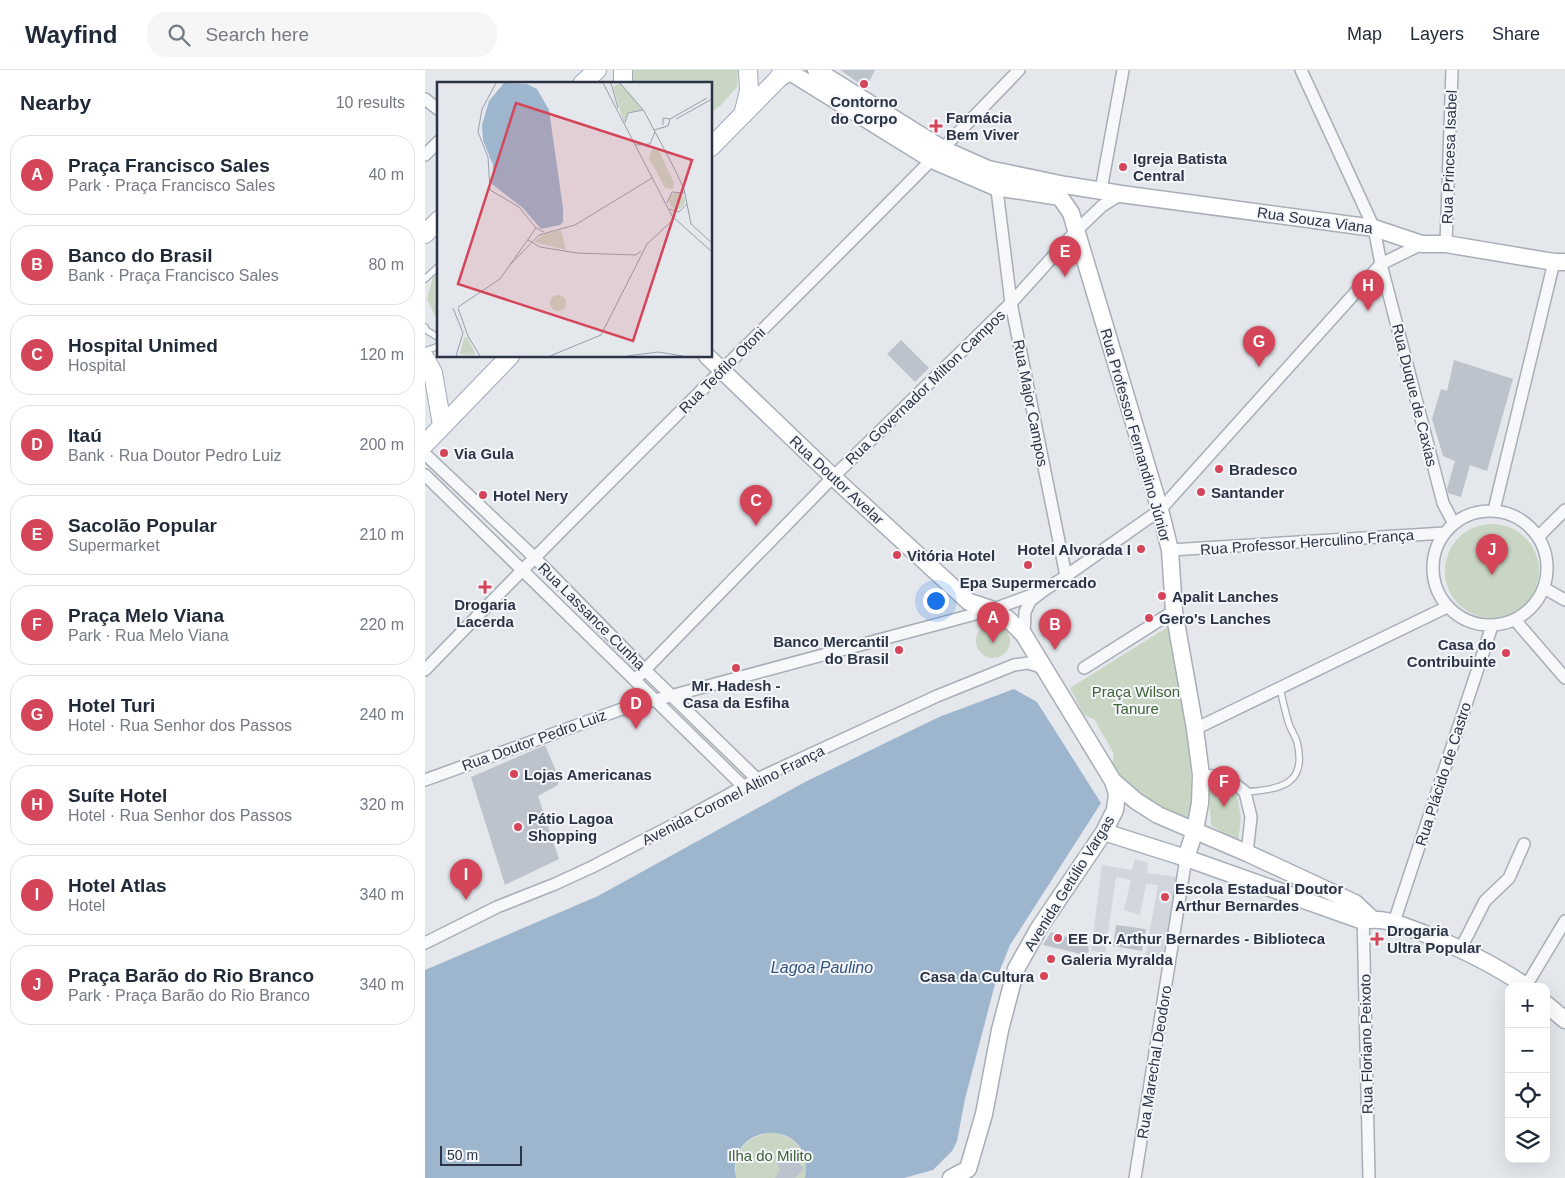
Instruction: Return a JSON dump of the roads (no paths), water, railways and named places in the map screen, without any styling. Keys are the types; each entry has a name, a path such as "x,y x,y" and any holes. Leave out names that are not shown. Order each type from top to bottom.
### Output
{"main road":[{"path":"584,82 597,70"},
{"path":"743,115 749,91 748,70"},
{"path":"816,70 937,155"},
{"path":"713,143 720,131 743,115 786,73 995,187"},
{"name":"Rua Souza Viana","path":"937,155 988,169 1065,185 1374,228 1422,244 1446,244 1559,262"},
{"name":"Rua Professor Fernandino Júnior","path":"995,187 1060,197 1071,213 1160,510 1170,550 1174,611 1195,729 1201,776 1200,803 1195,830 1186,858"},
{"path":"425,234 437,222"},
{"path":"425,358 433,373 442,425"},
{"path":"425,444 508,358"},
{"name":"Rua Doutor Avelar","path":"709,358 833,477 969,602 995,609"},
{"path":"995,609 1011,620 1024,635 1113,781 1136,801 1158,815 1247,853 1355,903 1366,917"},
{"name":"Avenida Getúlio Vargas","path":"951,1178 968,1173 984,1114 1001,1030 1016,969 1039,928 1104,832 1115,810 1117,794 1113,781"},
{"path":"1104,832 1366,917 1395,922 1461,948 1521,983"},
{"path":"1550,1007 1565,1020"}],"street":[{"name":"Rua Teófilo Otoni","path":"425,670 522,569 937,155 1019,70"},
{"path":"1101,190 1123,70"},
{"name":"Rua Duque de Caxias","path":"1301,70 1374,228 1381,264 1443,503 1454,524"},
{"name":"Rua Princesa Isabel","path":"1446,244 1452,70"},
{"path":"425,99 437,108"},
{"path":"425,155 437,143"},
{"name":"Rua Major Campos","path":"996,170 995,187 1011,303 1066,576"},
{"path":"1076,231 1102,206 1121,194"},
{"name":"Rua Governador Milton Campos","path":"635,680 833,477 1011,303 1076,231"},
{"path":"1024,635 1025,612 1030,601 1160,510 1381,264 1422,244"},
{"path":"1494,510 1559,262"},
{"name":"Rua Lassance Cunha","path":"425,454 534,557 644,669 757,779"},
{"name":"Rua Lassance Cunha","path":"425,475 744,786"},
{"path":"1494,510 1519,518 1530,526 1546,553 1548,571 1544,588 1537,601 1527,612 1515,620 1492,626 1473,623 1455,614 1447,607 1435,583 1433,566 1436,548 1445,533 1454,524 1466,516 1494,510"},
{"path":"1538,537 1565,510"},
{"name":"Rua Professor Herculino França","path":"1170,550 1445,533"},
{"path":"1544,588 1565,600"},
{"name":"Rua Doutor Pedro Luiz","path":"425,780 622,709 995,609 1043,591"},
{"path":"1195,729 1447,607"},
{"path":"1084,668 1174,611"},
{"path":"1515,620 1565,678"},
{"name":"Rua Plácido de Castro","path":"1395,922 1492,626"},
{"name":"Avenida Coronel Altino França","path":"425,943 497,907 592,867 757,779 937,696 1014,666 1028,663 1045,668"},
{"path":"1201,776 1226,777 1245,792 1251,818 1247,853"},
{"path":"1461,948 1485,902 1509,878 1524,844"},
{"name":"Rua Marechal Deodoro","path":"1135,1178 1186,858"},
{"name":"Rua Floriano Peixoto","path":"1366,917 1369,1178"},
{"path":"1528,983 1565,921"}],"lane":[{"path":"425,279 437,268"},
{"path":"425,327 426,330 437,337"},
{"path":"425,351 437,347"},
{"path":"1245,792 1281,786 1295,778 1298,773 1299,748 1289,723 1280,687"}],"water":[{"name":"Lagoa Paulino","path":"1014,689 1037,702 1101,803 1010,945 996,980 965,1099 957,1141 952,1151 933,1170 904,1178 805,1178 805,1159 799,1145 788,1137 775,1133 761,1134 749,1140 739,1151 735,1168 736,1178 425,1178 425,970 598,896 805,782 939,717"}],"place":[{"name":"Contorno do Corpo","path":"864,84"},
{"name":"Farmácia Bem Viver","path":"936,126"},
{"name":"Igreja Batista Central","path":"1123,167"},
{"name":"Sacolão Popular","path":"1065,277"},
{"name":"Suíte Hotel","path":"1368,311"},
{"name":"Hotel Turi","path":"1259,367"},
{"name":"Via Gula","path":"444,453"},
{"name":"Bradesco","path":"1219,469"},
{"name":"Santander","path":"1201,492"},
{"name":"Hotel Nery","path":"483,495"},
{"name":"Hospital Unimed","path":"756,526"},
{"name":"Hotel Alvorada I","path":"1141,549"},
{"name":"Vitória Hotel","path":"897,555"},
{"name":"Epa Supermercado","path":"1028,565"},
{"name":"Praça Barão do Rio Branco","path":"1492,575"},
{"name":"Drogaria Lacerda","path":"485,587"},
{"name":"Apalit Lanches","path":"1162,596"},
{"name":"Gero's Lanches","path":"1149,618"},
{"name":"Praça Francisco Sales","path":"993,643"},
{"name":"Banco Mercantil do Brasil","path":"899,650"},
{"name":"Banco do Brasil","path":"1055,650"},
{"name":"Casa do Contribuinte","path":"1506,653"},
{"name":"Mr. Hadesh - Casa da Esfiha","path":"736,668"},
{"name":"Itaú","path":"636,729"},
{"name":"Lojas Americanas","path":"514,774"},
{"name":"Praça Melo Viana","path":"1224,807"},
{"name":"Pátio Lagoa Shopping","path":"518,827"},
{"name":"Escola Estadual Doutor Arthur Bernardes","path":"1165,897"},
{"name":"Hotel Atlas","path":"466,900"},
{"name":"EE Dr. Arthur Bernardes - Biblioteca","path":"1058,938"},
{"name":"Drogaria Ultra Popular","path":"1377,939"},
{"name":"Galeria Myralda","path":"1051,959"},
{"name":"Casa da Cultura","path":"1044,976"}],"park label":[{"name":"Praça Wilson Tanure","path":"1136,700"},
{"name":"Ilha do Milito","path":"770,1155"}]}
